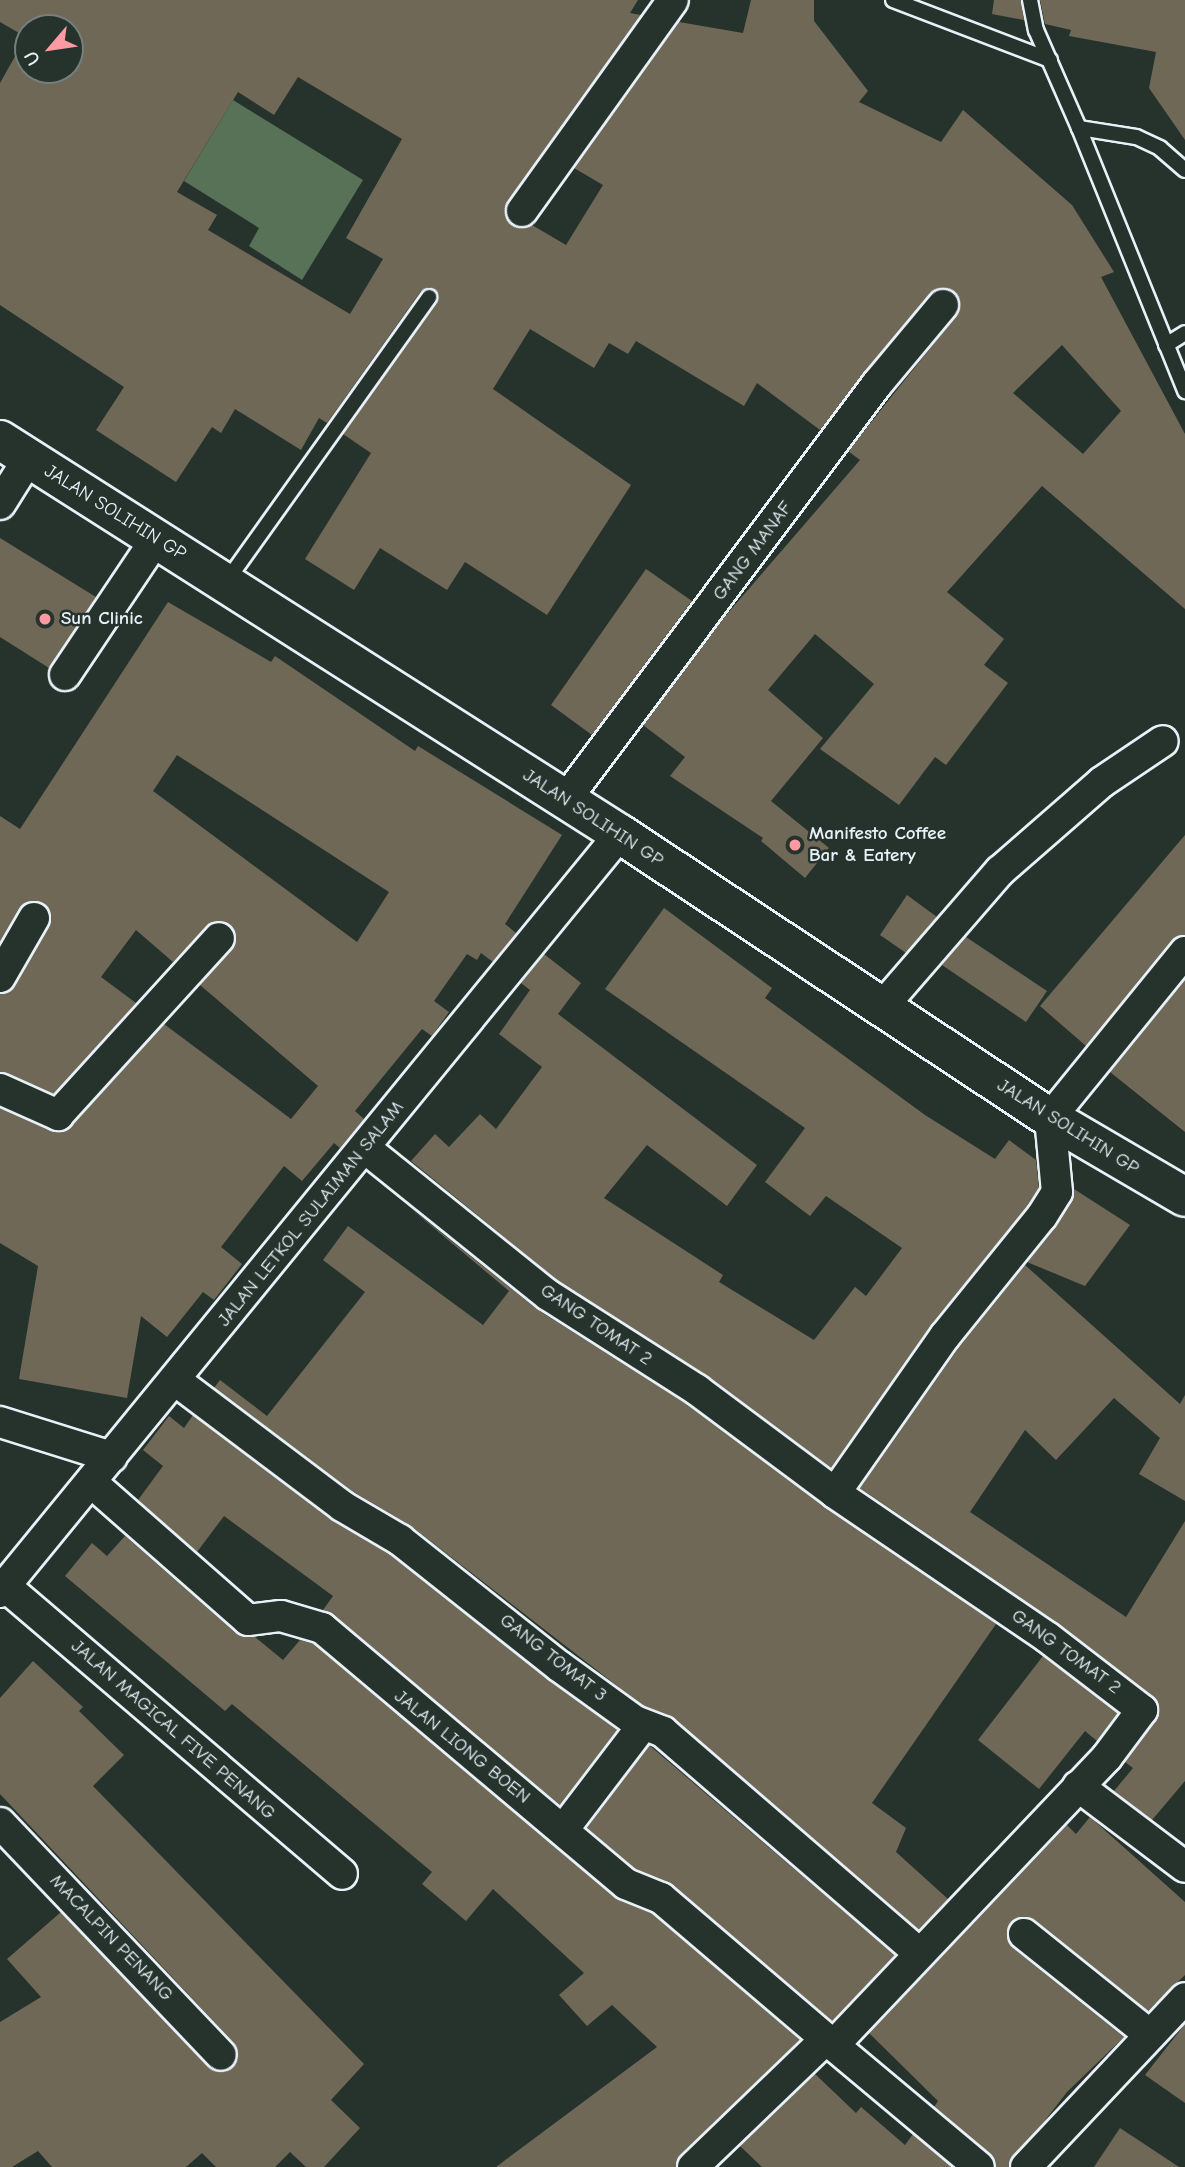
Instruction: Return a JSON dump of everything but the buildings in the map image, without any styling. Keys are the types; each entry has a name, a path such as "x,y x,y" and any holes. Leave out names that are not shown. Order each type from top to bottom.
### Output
{"main road":[{"name":"JALAN SOLIHIN GP","path":"15,449 566,799 1050,1118 1185,1197"}],"street":[{"path":"522,211 673,0"},
{"name":"GANG MANAF","path":"566,799 877,384 943,305"},
{"path":"0,504 15,449"},
{"path":"65,675 156,539"},
{"path":"882,1007 1000,871 1102,782 1163,741"},
{"name":"JALAN LETKOL SULAIMAN SALAM","path":"2,1589 365,1149 620,834"},
{"path":"0,977 34,918"},
{"path":"0,1088 58,1115 219,938"},
{"path":"835,1493 945,1336 1057,1192 1050,1118 1185,951"},
{"name":"GANG TOMAT 2","path":"365,1149 548,1295 697,1390 835,1493 1048,1637 1139,1706 1140,1718 1078,1786"},
{"name":"GANG TOMAT 3","path":"175,1380 342,1506 400,1541 643,1725 663,1732 735,1789 918,1952"},
{"path":"0,1422 112,1457"},
{"name":"JALAN LIONG BOEN","path":"91,1482 248,1620 281,1616 321,1628 626,1884 661,1898 979,2167"},
{"name":"JALAN MAGICAL FIVE PENANG","path":"2,1589 342,1874"},
{"path":"563,1830 643,1725"},
{"path":"693,2167 830,2042 1078,1786 1185,1867"},
{"name":"MACALPIN PENANG","path":"0,1823 221,2055"},
{"path":"1024,1934 1150,2035"},
{"path":"1026,2167 1185,1998"}],"lane":[{"path":"893,0 1049,60"},
{"path":"1030,0 1049,60 1185,391"},
{"path":"1079,128 1136,137 1185,170"},
{"path":"225,583 429,297"},
{"path":"1166,345 1185,333"}],"green space":[{"path":"233,100 363,180 302,280 249,246 259,228 184,181"}],"place":[{"name":"Sun Clinic","path":"45,619"},
{"name":"Manifesto Coffee Bar & Eatery","path":"795,845"}]}
